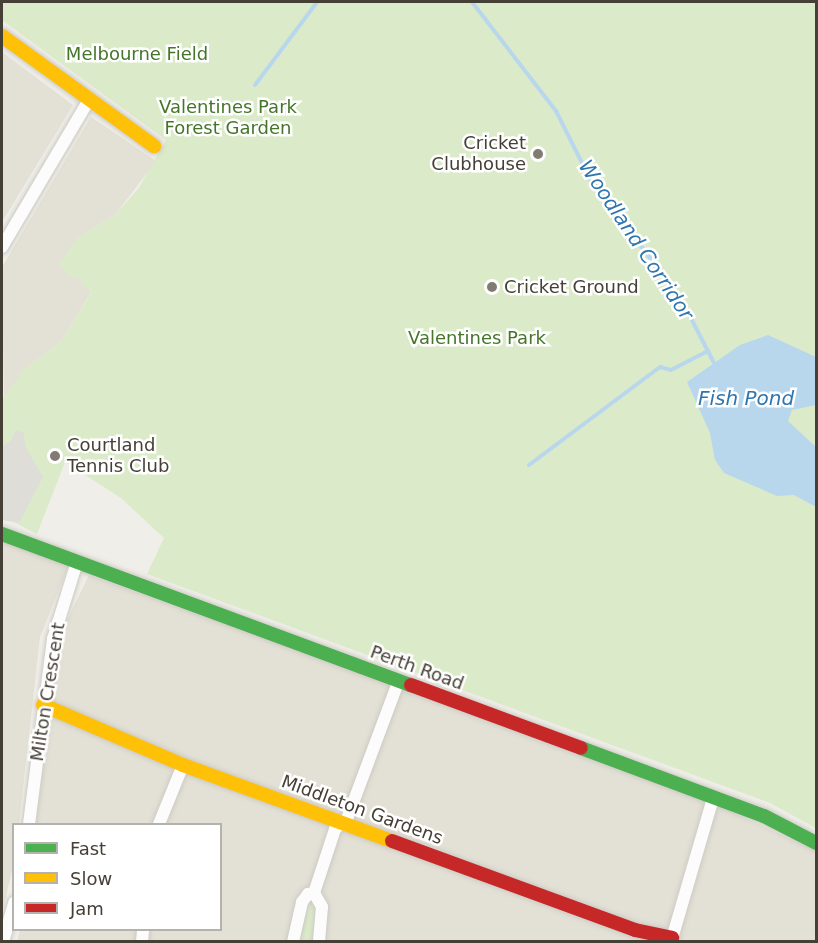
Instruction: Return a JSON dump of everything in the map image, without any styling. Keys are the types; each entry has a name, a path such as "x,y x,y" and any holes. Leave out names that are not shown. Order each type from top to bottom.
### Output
{"street":[{"path":"2,36 154,146"},
{"path":"2,247 5,232 89,100"},
{"name":"Perth Road","path":"2,534 764,816 816,843"},
{"name":"Milton Crescent","path":"29,823 53,639 77,562"},
{"path":"319,942 322,907 314,893 335,829 347,819 399,680"},
{"name":"Middleton Gardens","path":"43,705 183,765 635,930 672,940"},
{"path":"160,823 183,765"},
{"path":"672,940 713,798"},
{"path":"293,942 302,902 308,894 314,893"},
{"path":"3,942 12,910"}],"shaded area":[{"path":"2,52 73,105 2,222"},
{"path":"91,117 156,161 115,215 76,239 77,276 91,292 61,342 23,370 4,401 2,267"},
{"path":"16,430 24,433 25,446 43,477 19,523 2,520 2,447 11,441"},
{"path":"2,540 68,567 40,637 19,823 12,823 12,871 2,913"},
{"path":"89,575 701,798 816,851 816,941 17,942 20,931 222,931 222,823 36,823 57,641"}],"green space":[{"name":"Valentines Park","path":"2,2 816,2 816,828 770,803 147,574 164,538 121,498 65,462 37,534 10,520 2,520 2,400 23,370 61,342 91,293 77,276 72,278 59,265 76,239 115,215 138,189 166,140 2,20"},
{"path":"309,900 318,908 315,941 296,942"}],"water":[{"name":"Fish Pond","path":"768,335 816,357 816,405 792,410 788,421 816,447 816,507 794,495 777,496 724,473 715,460 710,433 687,382 740,345"}],"waterway":[{"path":"255,85 317,2"},
{"name":"Woodland Corridor","path":"472,2 556,111 590,179 681,299 714,363"},
{"path":"529,465 660,367 671,370 708,351"}],"traffic: fast":[{"path":"2,534 411,685"},
{"path":"581,748 764,816 816,843"}],"traffic: slow":[{"path":"2,36 154,146"},
{"path":"43,705 183,765 392,841"}],"traffic: jam":[{"path":"411,685 581,748"},
{"path":"392,841 635,930 672,938"}],"place":[{"name":"Cricket Clubhouse","path":"538,154"},
{"name":"Cricket Ground","path":"492,287"},
{"name":"Courtland Tennis Club","path":"55,456"}],"park label":[{"name":"Melbourne Field","path":"137,54"},
{"name":"Valentines Park Forest Garden","path":"228,118"}]}
